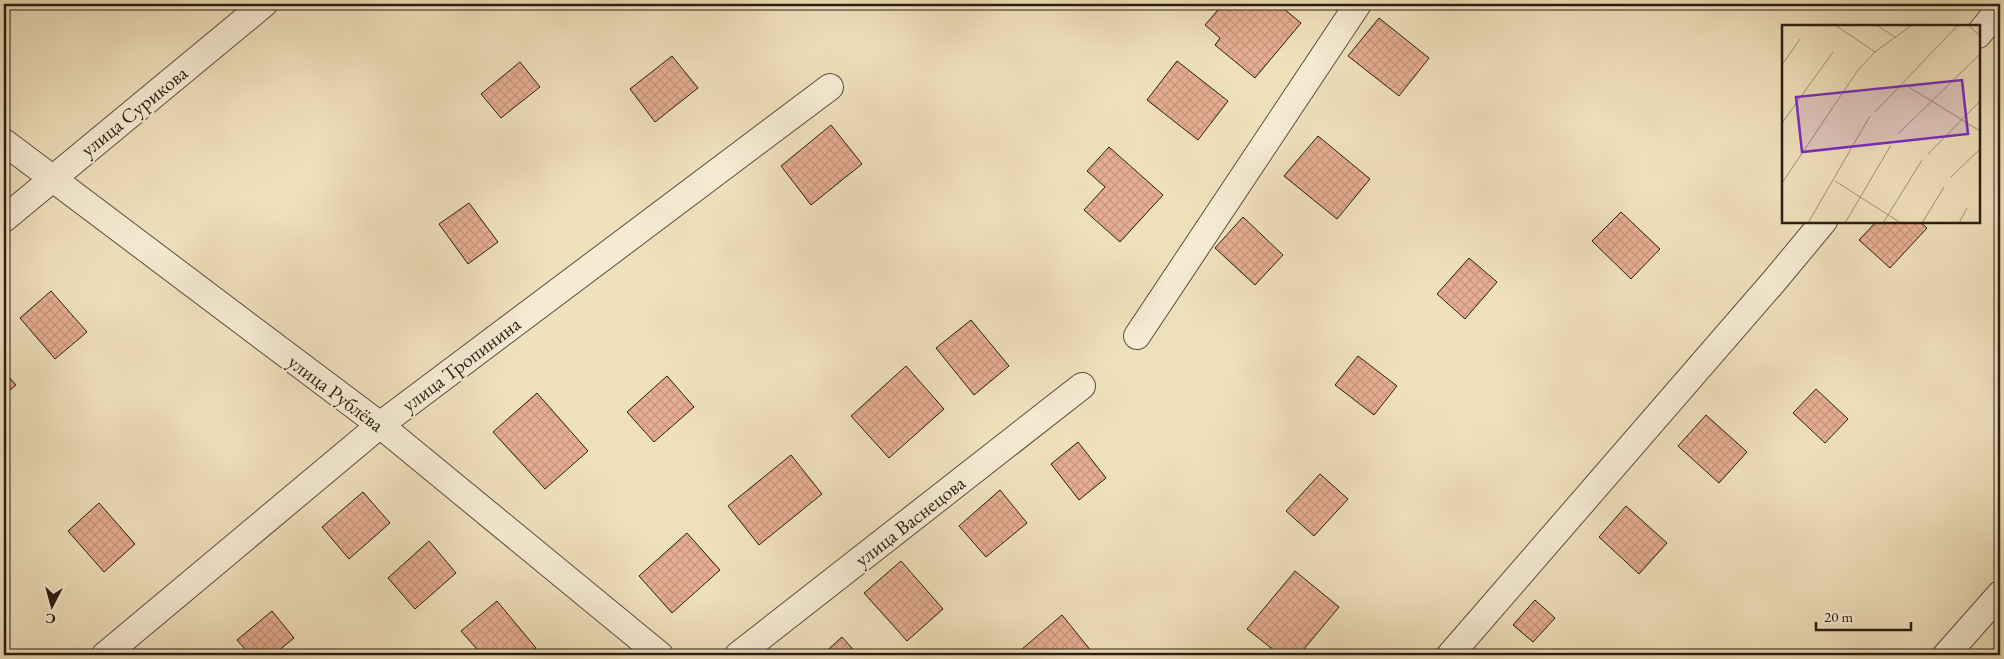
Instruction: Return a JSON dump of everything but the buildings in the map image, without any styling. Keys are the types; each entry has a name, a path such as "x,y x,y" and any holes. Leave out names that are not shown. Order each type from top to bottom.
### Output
{"street":[{"name":"улица Сурикова","path":"4,219 264,4"},
{"path":"1137,336 1358,4"},
{"path":"1979,34 2000,8"},
{"name":"улица Тропинина","path":"105,655 380,425 830,87"},
{"name":"улица Рублёва","path":"4,142 380,425 660,655"},
{"path":"1450,655 1776,280 1823,222"},
{"name":"улица Васнецова","path":"738,655 1082,386"},
{"path":"1946,655 2000,594"}]}
